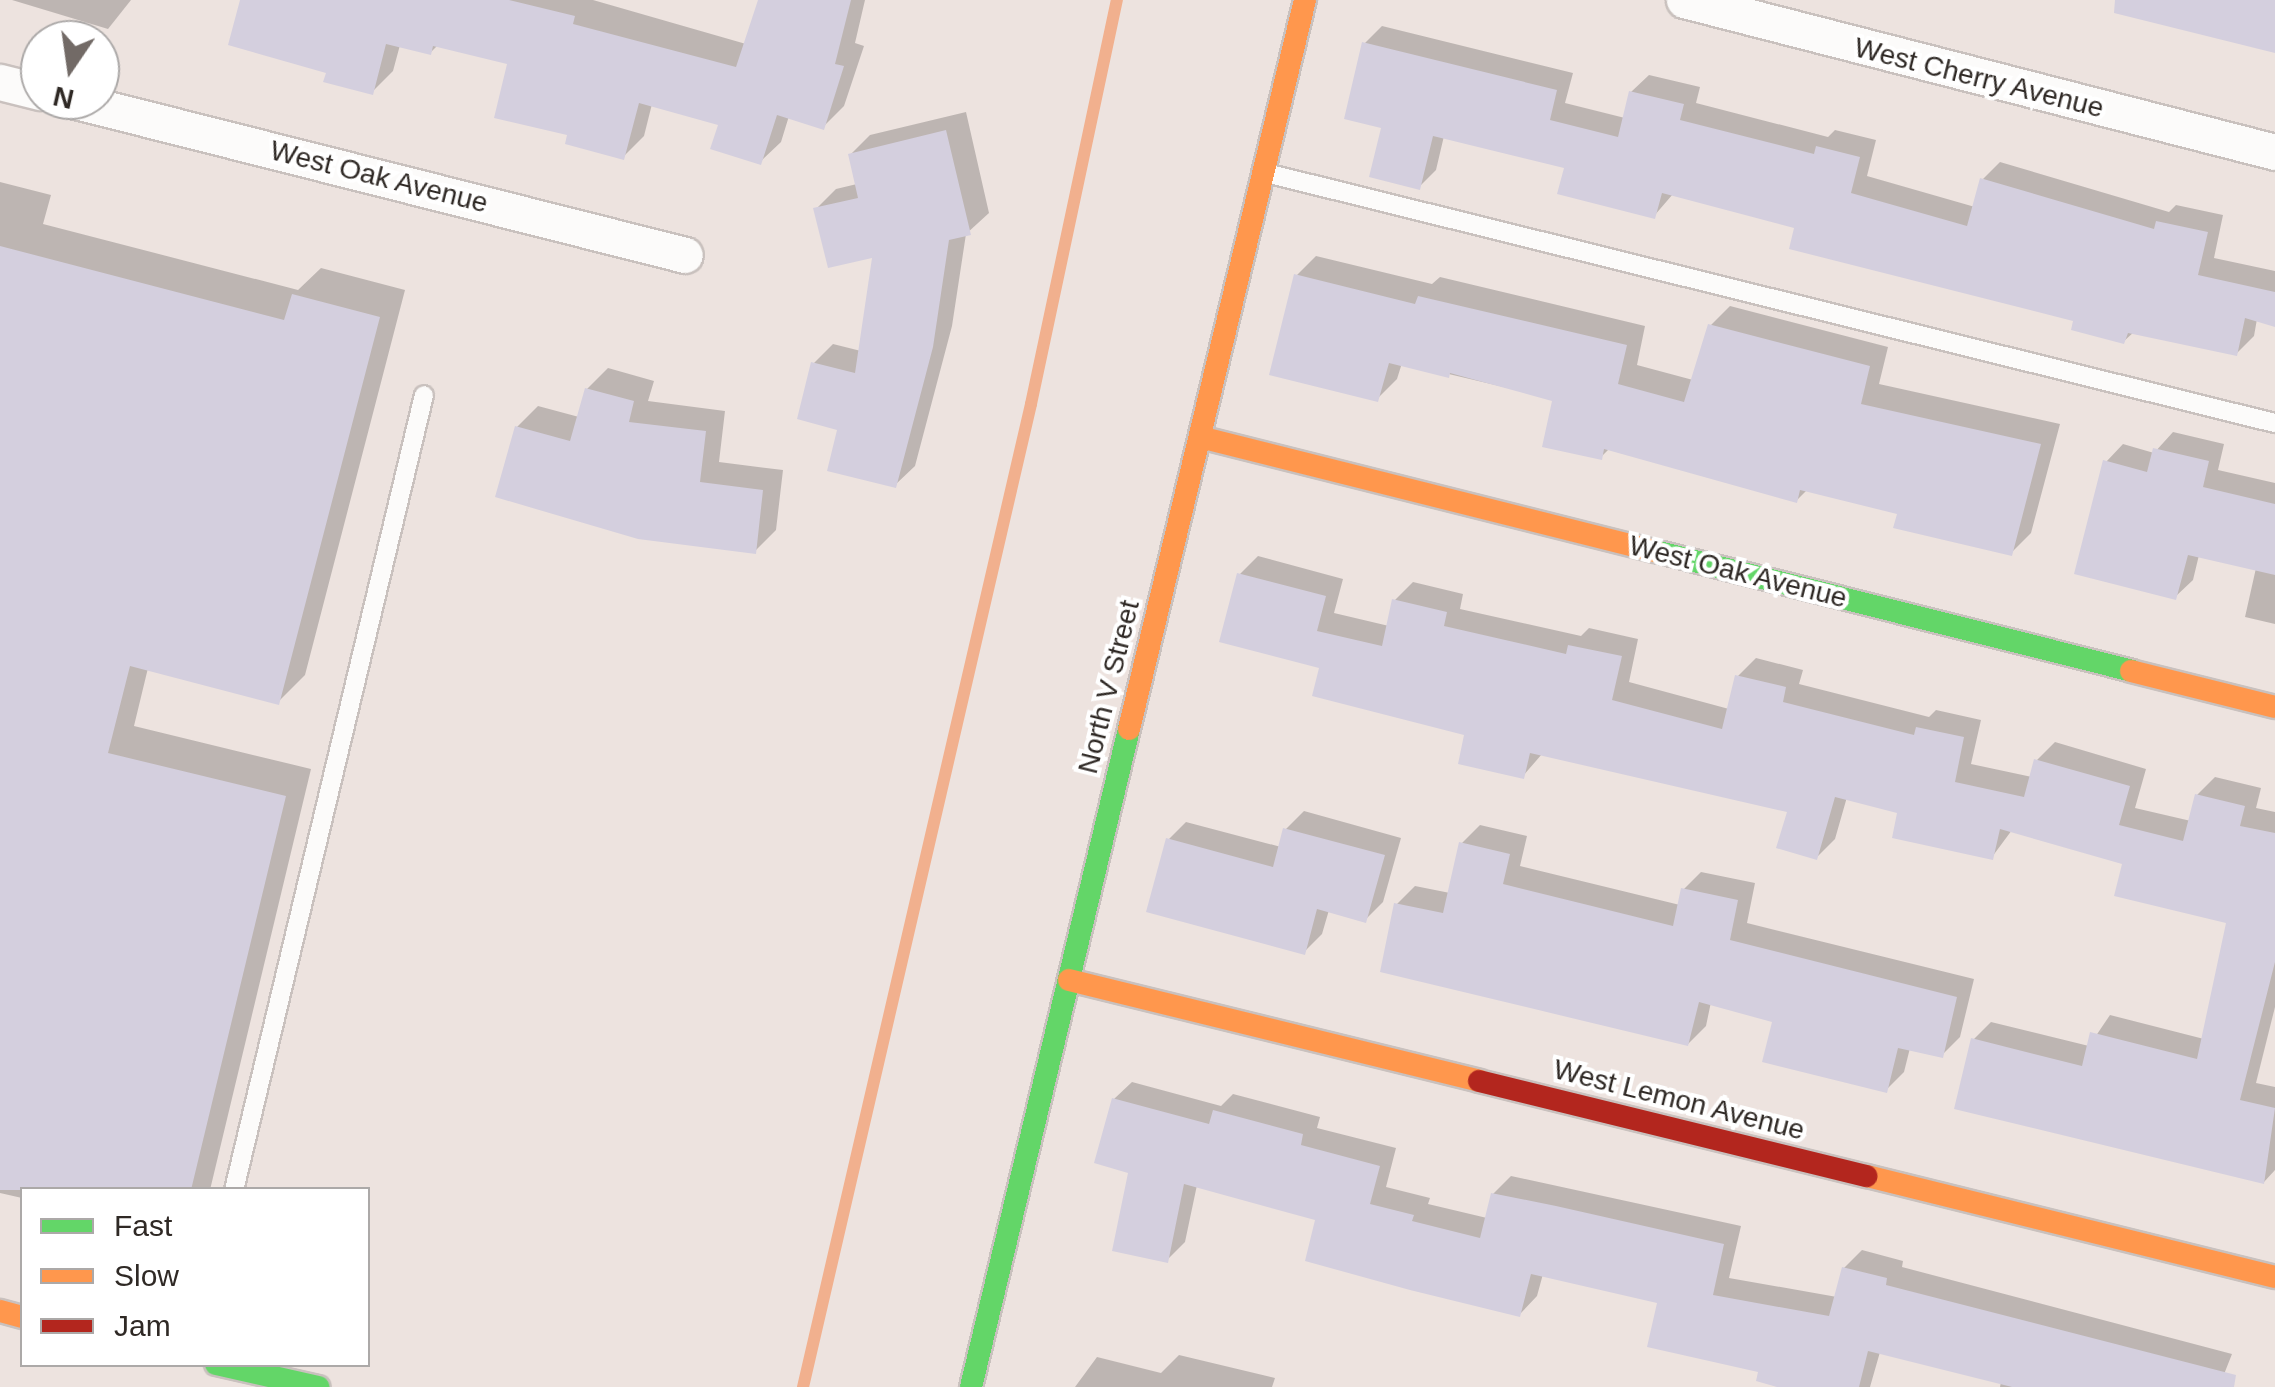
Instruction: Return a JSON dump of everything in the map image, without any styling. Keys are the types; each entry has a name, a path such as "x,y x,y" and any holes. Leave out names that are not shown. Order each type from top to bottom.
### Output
{"street":[{"name":"North V Street","path":"971,1387 1306,0"},
{"name":"West Cherry Avenue","path":"1684,0 2275,152"},
{"name":"West Oak Avenue","path":"120,112 685,255"},
{"name":"West Oak Avenue","path":"1200,438 2275,707"},
{"name":"West Lemon Avenue","path":"1069,980 2275,1277"},
{"path":"229,1367 318,1387"}],"lane":[{"path":"1264,173 2275,423"},
{"path":"235,1187 424,394"}],"building":[{"path":"240,0 509,0 575,16 573,24 736,67 758,0 851,0 835,64 844,66 824,130 777,115 761,165 710,149 718,125 639,103 624,160 565,144 567,135 494,118 507,64 433,46 431,55 386,44 373,95 323,82 326,73 228,45"},
{"path":"2115,0 2275,0 2275,53 2114,13"},
{"path":"1362,42 1557,90 1550,120 1618,137 1629,91 1684,104 1680,120 1814,154 1816,146 1860,157 1851,193 1967,226 1980,178 2154,229 2156,221 2208,232 2198,275 2275,292 2275,327 2245,318 2237,356 2128,333 2124,344 2071,330 2073,321 1789,249 1794,228 1662,193 1655,219 1557,194 1564,168 1433,136 1420,190 1369,177 1381,128 1344,119"},
{"path":"946,130 971,235 949,240 933,347 896,488 827,471 837,430 797,419 811,362 855,373 872,258 828,268 813,208 858,198 848,154"},
{"path":"0,246 284,320 292,294 380,317 279,705 130,666 108,753 286,796 192,1187 0,1190"},
{"path":"1294,274 1415,304 1418,296 1627,345 1618,384 1684,402 1708,324 1870,366 1861,404 2041,444 2012,556 1893,528 1897,514 1800,490 1797,503 1604,449 1602,460 1542,447 1552,401 1450,373 1449,378 1389,363 1378,402 1269,375"},
{"path":"585,388 634,401 629,422 706,431 700,482 763,490 756,554 638,539 495,497 515,426 570,441"},
{"path":"2153,448 2209,461 2203,487 2275,504 2275,575 2188,555 2176,600 2074,574 2103,460 2147,472"},
{"path":"1237,573 1326,596 1317,631 1382,646 1392,599 1447,612 1444,626 1566,654 1568,645 1622,656 1612,700 1722,729 1735,675 1786,687 1783,702 1914,735 1916,727 1964,737 1955,782 2024,797 2034,759 2130,786 2119,825 2183,841 2195,794 2245,806 2240,826 2275,833 2275,962 2240,1100 2275,1108 2264,1184 1954,1109 1971,1038 2082,1066 2090,1032 2197,1059 2226,923 2114,896 2122,864 2000,829 1993,860 1892,838 1897,813 1835,797 1817,860 1776,848 1787,812 1530,753 1524,779 1458,764 1464,735 1312,696 1319,668 1219,642"},
{"path":"1283,828 1385,855 1366,923 1317,909 1305,955 1146,912 1166,838 1273,867"},
{"path":"1459,842 1510,854 1503,884 1673,926 1681,888 1738,900 1730,940 1957,997 1943,1058 1898,1048 1887,1093 1762,1062 1772,1022 1699,1002 1688,1046 1380,972 1394,903 1443,913"},
{"path":"1112,1098 1209,1124 1213,1110 1303,1134 1301,1145 1380,1166 1370,1204 1414,1215 1412,1221 1480,1238 1491,1193 1556,1206 1724,1244 1713,1295 1829,1316 1842,1267 1887,1278 1886,1285 2236,1375 2234,1387 2012,1387 1868,1351 1859,1387 1777,1387 1756,1381 1758,1372 1647,1347 1657,1303 1531,1274 1520,1317 1410,1290 1305,1261 1315,1220 1184,1184 1168,1263 1112,1251 1128,1173 1094,1163"}],"waterway":[{"path":"803,1387 1031,404 1117,0"}],"traffic: fast":[{"path":"1655,551 2131,671"},
{"path":"971,1387 1129,729"},
{"path":"229,1367 318,1387"}],"traffic: slow":[{"path":"1129,729 1305,0"},
{"path":"1200,437 1655,551"},
{"path":"2131,671 2275,707"},
{"path":"1069,980 1479,1081"},
{"path":"1867,1176 2275,1277"},
{"path":"0,1311 20,1316"}],"traffic: jam":[{"path":"1479,1081 1867,1176"}]}
